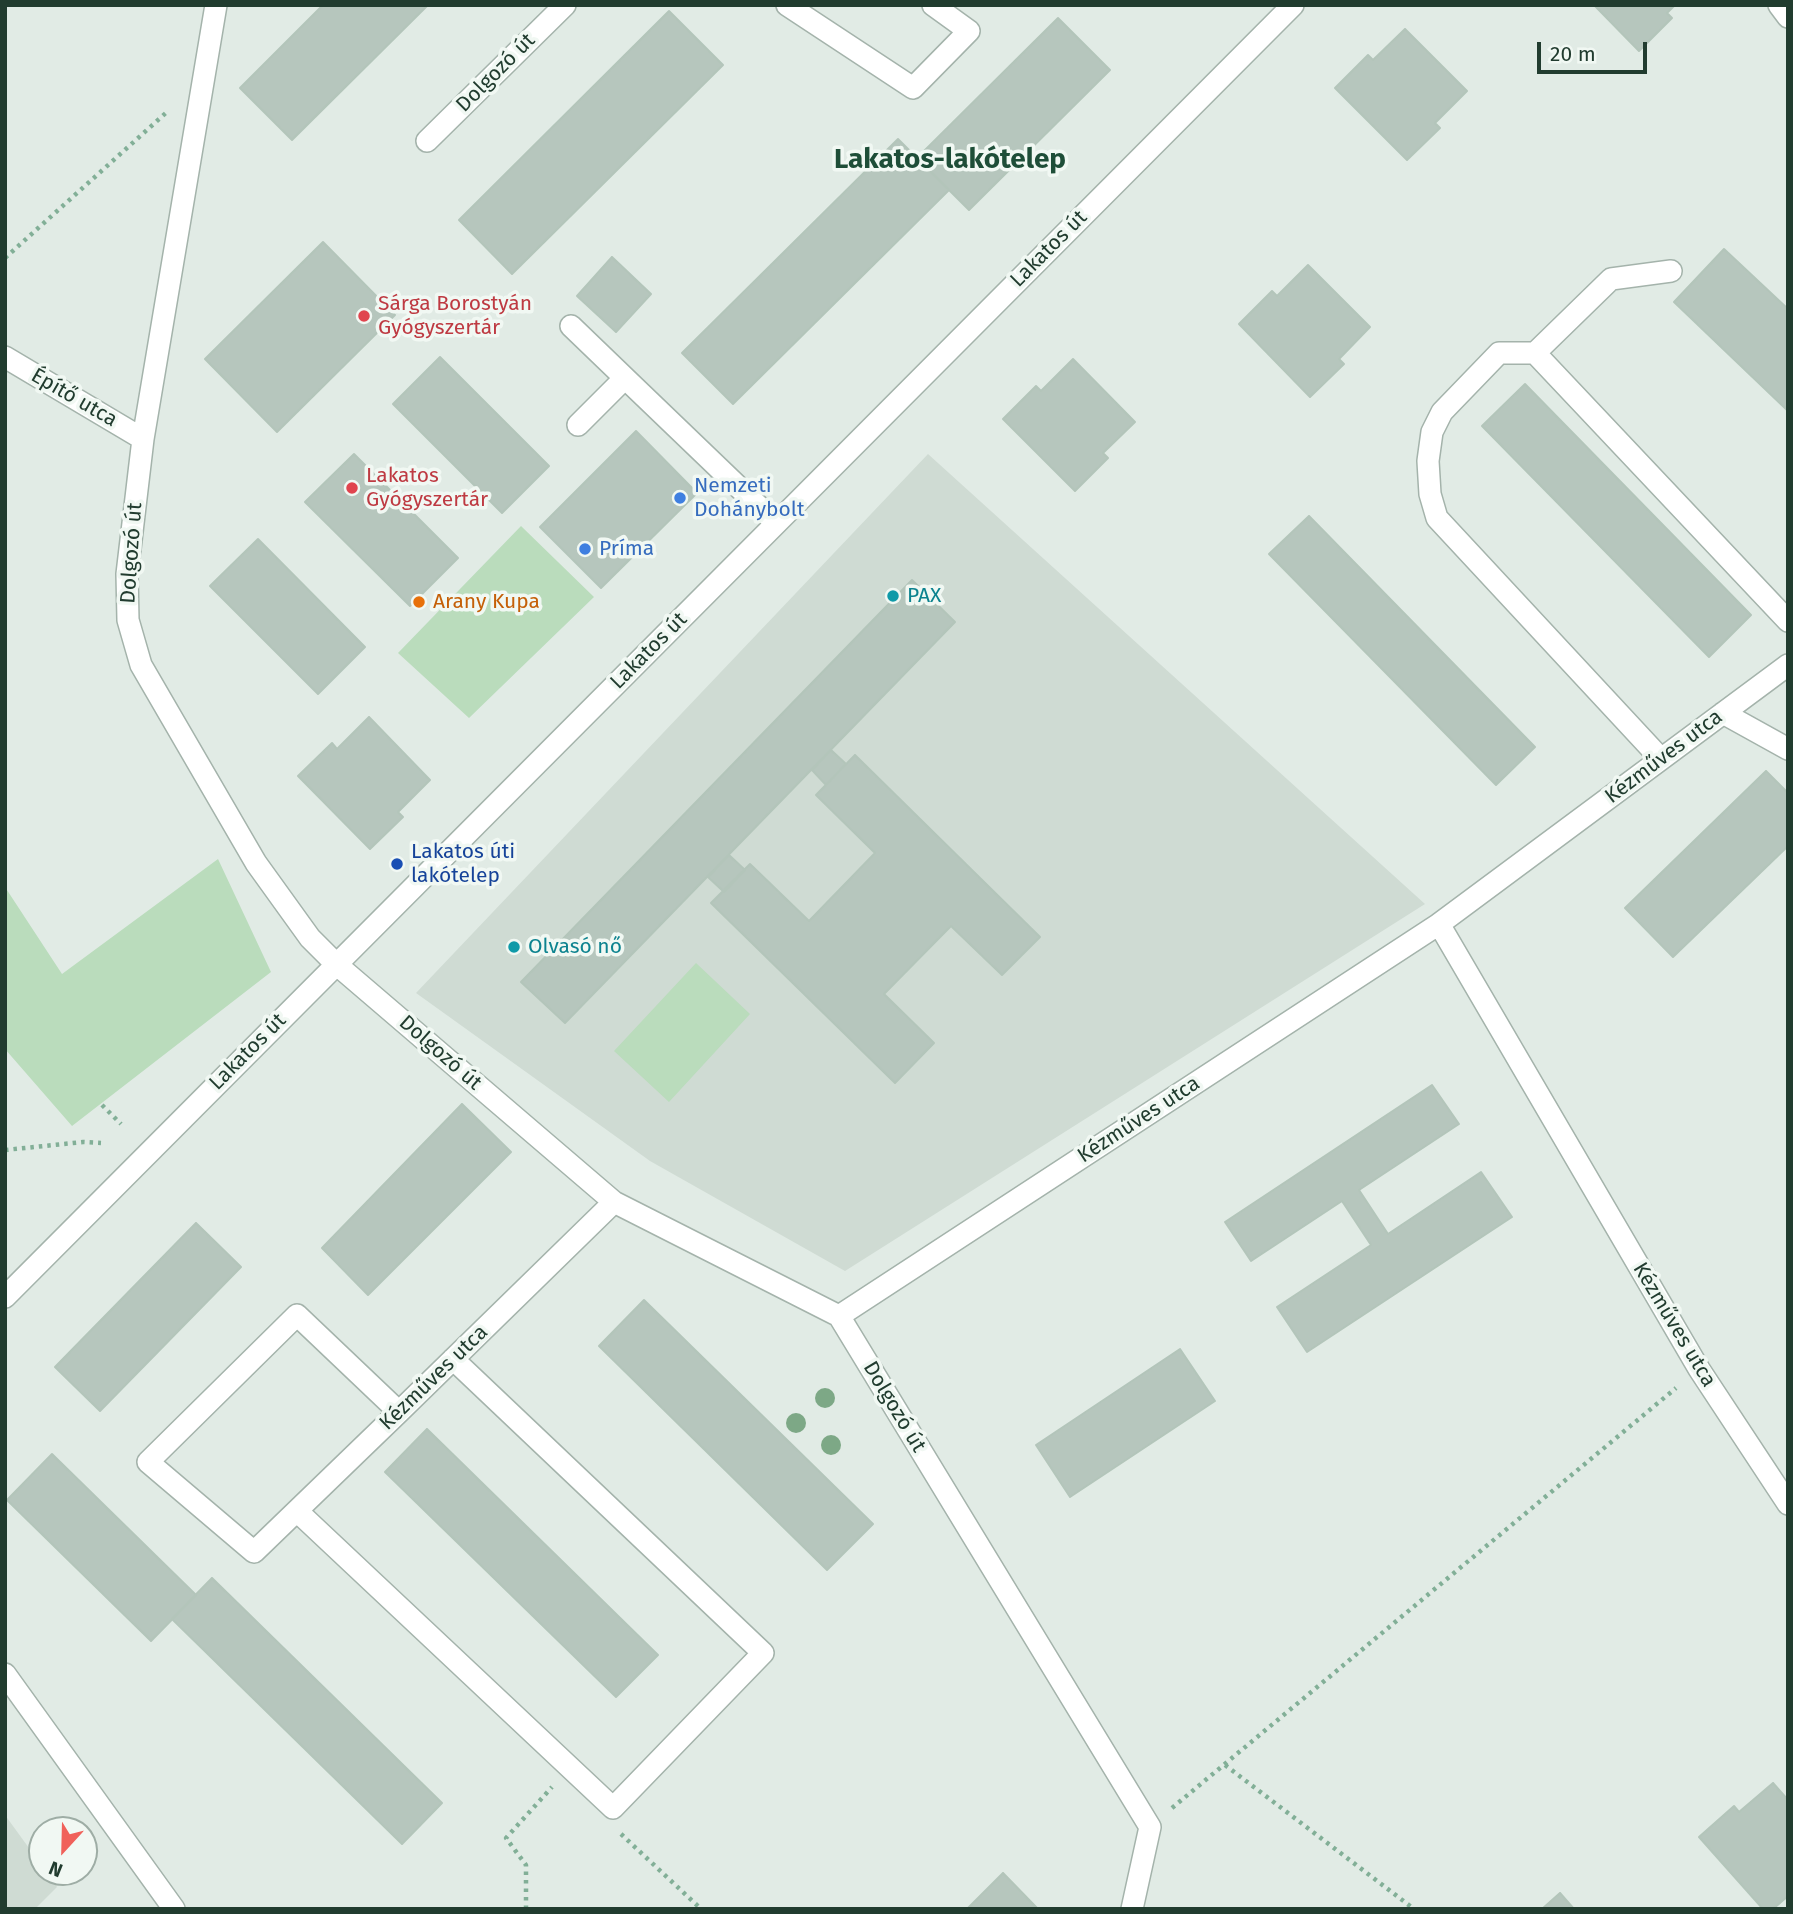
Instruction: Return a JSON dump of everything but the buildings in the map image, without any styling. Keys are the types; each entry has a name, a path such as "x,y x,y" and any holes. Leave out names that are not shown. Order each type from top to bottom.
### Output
{"street":[{"name":"Dolgozó út","path":"216,5 143,439 127,574 128,620 141,665 256,863 310,939 336,964 614,1202 839,1316 1150,1827"},
{"name":"Dolgozó út","path":"428,141 565,5"},
{"path":"788,6 913,88 969,30 933,5"},
{"name":"Lakatos út","path":"5,1297 1293,5"},
{"path":"1779,5 1788,17"},
{"path":"1661,759 1437,518 1430,494 1428,461 1432,432 1442,412 1499,353 1535,353 1611,279 1671,271"},
{"path":"571,326 775,523"},
{"path":"1535,353 1788,621"},
{"name":"Építő utca","path":"5,357 143,439"},
{"path":"578,425 625,378"},
{"name":"Kézműves utca","path":"839,1316 1439,924 1788,665"},
{"path":"1723,713 1788,749"},
{"name":"Kézműves utca","path":"1439,924 1699,1369 1788,1504"},
{"name":"Kézműves utca","path":"399,1412 296,1315 148,1462 254,1552 399,1412 614,1202"},
{"path":"297,1511 613,1808 763,1653 453,1359"},
{"path":"5,1674 174,1909"},
{"path":"1132,1909 1150,1827"}],"path":[{"path":"5,258 202,80"},
{"path":"102,1105 121,1124"},
{"path":"5,1150 82,1142 101,1143"},
{"path":"1150,1827 1699,1369"},
{"path":"1225,1765 1414,1909"},
{"path":"526,1909 526,1865 506,1838 570,1768"},
{"path":"613,1808 614,1828 701,1909"}],"shaded area":[{"path":"928,454 1425,904 845,1271 650,1161 416,993"},
{"path":"5,1815 28,1847 28,1886 57,1887 35,1909 5,1909"}],"green space":[{"path":"521,526 594,597 469,718 398,653"},
{"path":"218,859 271,972 72,1126 5,1049 5,887 62,974"},
{"path":"696,963 750,1014 669,1102 614,1051"}],"place":[{"name":"Sárga Borostyán Gyógyszertár","path":"364,316"},
{"name":"Lakatos Gyógyszertár","path":"352,488"},
{"name":"Nemzeti Dohánybolt","path":"680,498"},
{"name":"Príma","path":"585,549"},
{"name":"PAX","path":"893,596"},
{"name":"Arany Kupa","path":"419,602"},
{"name":"Lakatos úti lakótelep","path":"397,864"},
{"name":"Olvasó nő","path":"514,947"}],"district":[{"name":"Lakatos-lakótelep","path":"950,160"}]}
